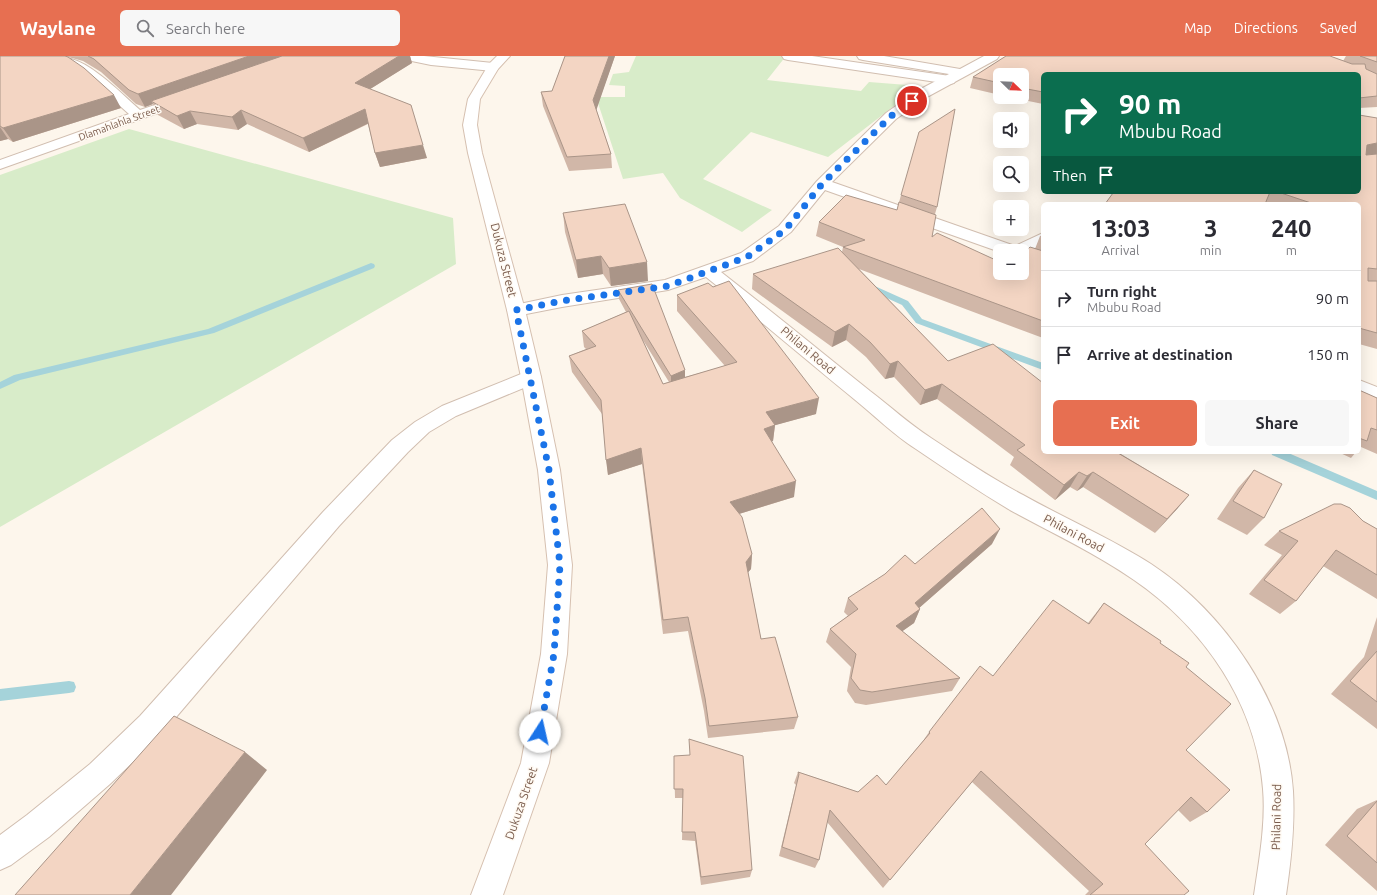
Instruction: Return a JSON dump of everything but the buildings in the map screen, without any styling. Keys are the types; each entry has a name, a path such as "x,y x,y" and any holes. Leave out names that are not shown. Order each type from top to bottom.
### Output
{"street":[{"path":"406,56 431,61 498,61"},
{"path":"788,56 956,77"},
{"path":"862,56 956,77"},
{"path":"516,310 562,301 668,286 747,257 786,229 822,184 891,116 922,94 993,56"},
{"path":"58,61 76,64 104,84 139,116"},
{"name":"Dukuza Street","path":"488,895 535,763 554,654 560,565 549,470 531,377 516,310 475,153 470,125 474,99 498,61"},
{"name":"Dlamahlahla Street","path":"0,165 195,95"},
{"path":"822,184 994,244"},
{"path":"1029,245 1041,239"},
{"name":"Philani Road","path":"709,271 767,315 836,374 929,448 1016,502 1113,553 1142,571 1170,592 1196,616 1220,643 1240,672 1259,709 1273,749 1279,790 1277,846 1270,895"},
{"path":"0,854 38,826 94,779 150,726 331,519 400,446 422,427 449,412 531,377"},
{"path":"1361,388 1377,394"}],"green space":[{"path":"636,56 786,56 767,80 861,91 869,82 920,86 828,157 751,132 703,179 772,210 742,232 680,198 663,173 623,179 596,97 625,97 625,86 609,85 613,74 629,72"},
{"path":"129,129 453,218 456,264 0,527 0,175"}],"waterway":[{"path":"0,386 17,377 211,331 371,266"},
{"path":"868,286 905,303 919,321 1041,366"},
{"path":"1281,454 1377,496"},
{"path":"0,695 69,687"}],"route":[{"path":"540,732 554,654 560,565 549,470 516,310 562,301 668,286 747,257 786,229 822,184 891,116 912,101"}]}
